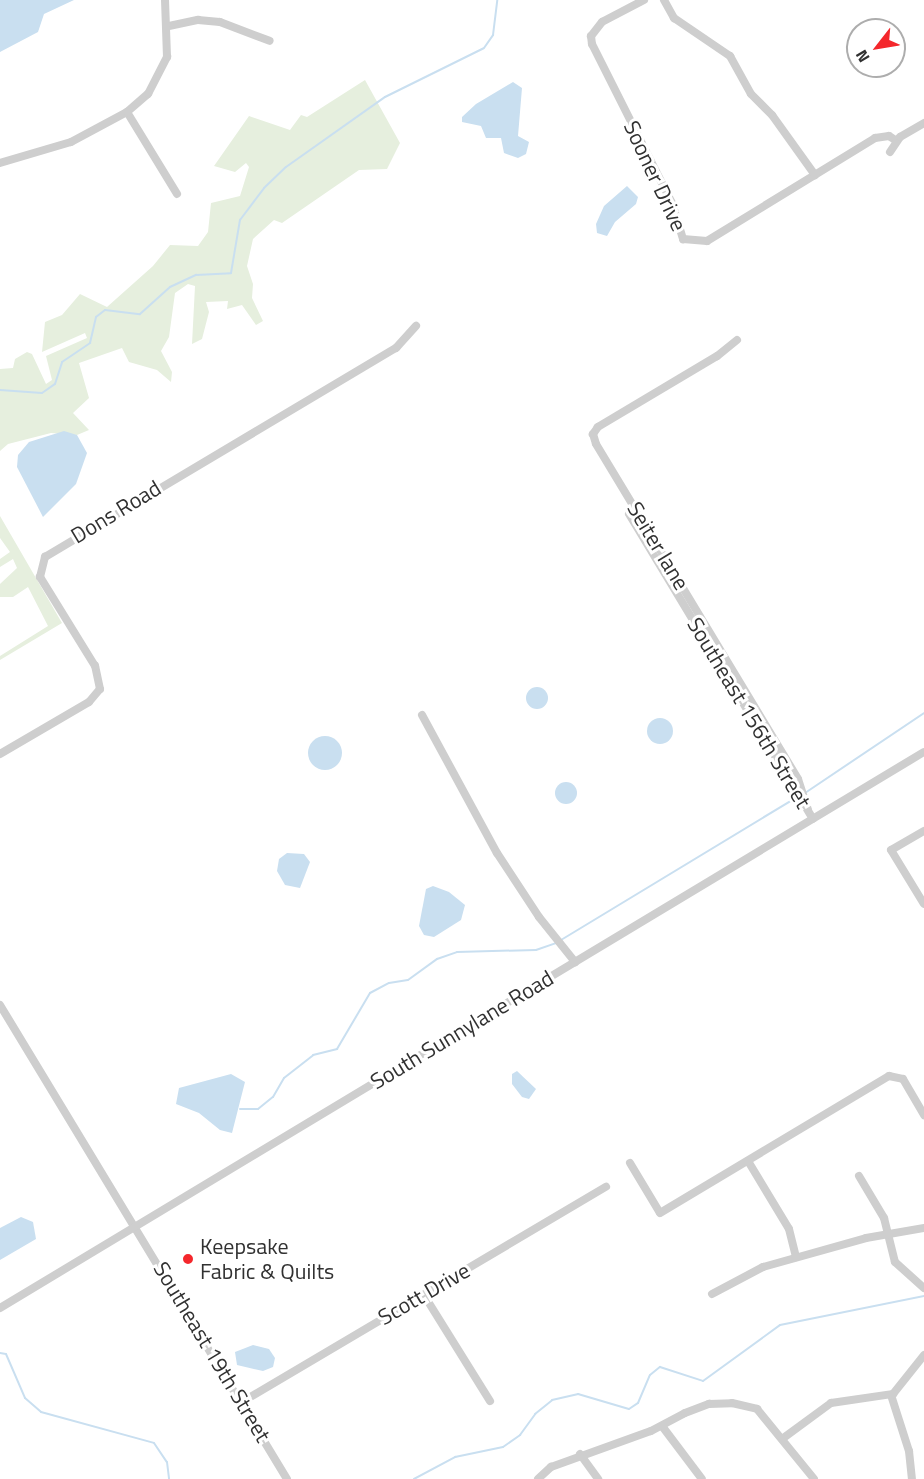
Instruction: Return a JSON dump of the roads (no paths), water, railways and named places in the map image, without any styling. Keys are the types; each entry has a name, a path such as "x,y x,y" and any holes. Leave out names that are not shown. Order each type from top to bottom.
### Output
{"street":[{"path":"0,163 50,151 128,112 148,94 163,71 169,26 165,0"},
{"name":"Sooner Drive","path":"644,0 602,22 591,36 592,44 672,204 683,239 707,241 876,138 889,136 897,141"},
{"path":"664,0 674,18 730,56 751,94 772,115 815,175"},
{"path":"169,26 198,20 220,21 270,41"},
{"path":"128,112 177,194"},
{"path":"890,152 897,141 924,123"},
{"name":"Dons Road","path":"0,754 89,702 100,689 95,666 40,577 45,557 396,348 416,326"},
{"name":"Seiter lane","path":"737,340 717,356 598,427 593,434 596,444 798,779 808,809"},
{"name":"Southeast 156th Street","path":"629,514 813,819"},
{"path":"422,715 497,853 539,917 575,962"},
{"name":"South Sunnylane Road","path":"0,1308 924,752"},
{"path":"924,831 891,850 924,904"},
{"name":"Southeast 19th Street","path":"0,1005 136,1226 287,1479"},
{"path":"630,1163 660,1213 891,1075 903,1079 924,1114"},
{"path":"748,1161 789,1229 796,1257"},
{"path":"859,1176 884,1218 899,1268 924,1288"},
{"name":"Scott Drive","path":"242,1402 606,1187"},
{"path":"712,1294 763,1267 887,1234 924,1228"},
{"path":"424,1294 490,1401"},
{"path":"782,1439 831,1403 891,1395 924,1355"},
{"path":"891,1395 909,1450 912,1479"},
{"path":"538,1479 551,1467 580,1454 662,1425 709,1404 732,1403 757,1409 814,1479"},
{"path":"662,1425 702,1479"},
{"path":"580,1454 598,1479"}],"water":[{"path":"0,0 74,0 44,14 38,32 0,52"},
{"path":"513,82 522,88 518,136 529,142 526,154 518,158 504,153 501,138 486,138 481,126 462,122 462,117 476,104"},
{"path":"627,186 638,197 636,204 615,222 607,236 597,233 596,224 604,206"},
{"path":"64,431 77,435 87,453 76,484 43,517 17,467 18,455 29,442"},
{"path":"537,687 545,690 548,698 545,706 537,709 529,706 526,698 529,690"},
{"path":"660,718 669,722 673,731 669,740 660,744 651,740 647,731 651,722"},
{"path":"325,736 337,741 342,753 337,765 325,770 313,765 308,753 313,741"},
{"path":"566,782 574,785 577,793 574,801 566,804 558,801 555,793 558,785"},
{"path":"287,853 304,854 310,862 300,888 285,885 277,871 279,859"},
{"path":"433,886 449,892 465,905 461,920 434,937 424,935 419,926 426,889"},
{"path":"517,1071 536,1089 529,1099 522,1097 512,1084 512,1074"},
{"path":"231,1074 245,1082 232,1133 220,1130 199,1113 176,1104 179,1088"},
{"path":"21,1217 33,1222 36,1239 0,1260 0,1228"},
{"path":"253,1345 269,1349 275,1358 273,1367 263,1371 237,1365 235,1352"}],"waterway":[{"path":"0,390 42,393 55,384 62,362 90,343 96,317 105,310 140,314 170,287 196,275 231,273 240,220 264,188 286,167 385,97 484,48 493,35 497,0"},
{"path":"805,793 924,713"},
{"path":"561,940 797,797"},
{"path":"240,1109 258,1109 273,1097 284,1078 313,1055 337,1049 370,993 389,983 408,980 437,959 457,952 536,950 556,943"},
{"path":"414,1479 455,1457 503,1447 520,1435 535,1414 552,1400 578,1394 629,1409 638,1403 650,1375 660,1367 703,1381 780,1325 924,1296"},
{"path":"0,1353 6,1354 25,1398 41,1412 154,1443 167,1462 169,1479"}],"place":[{"name":"Keepsake Fabric & Quilts","path":"188,1259"}]}
